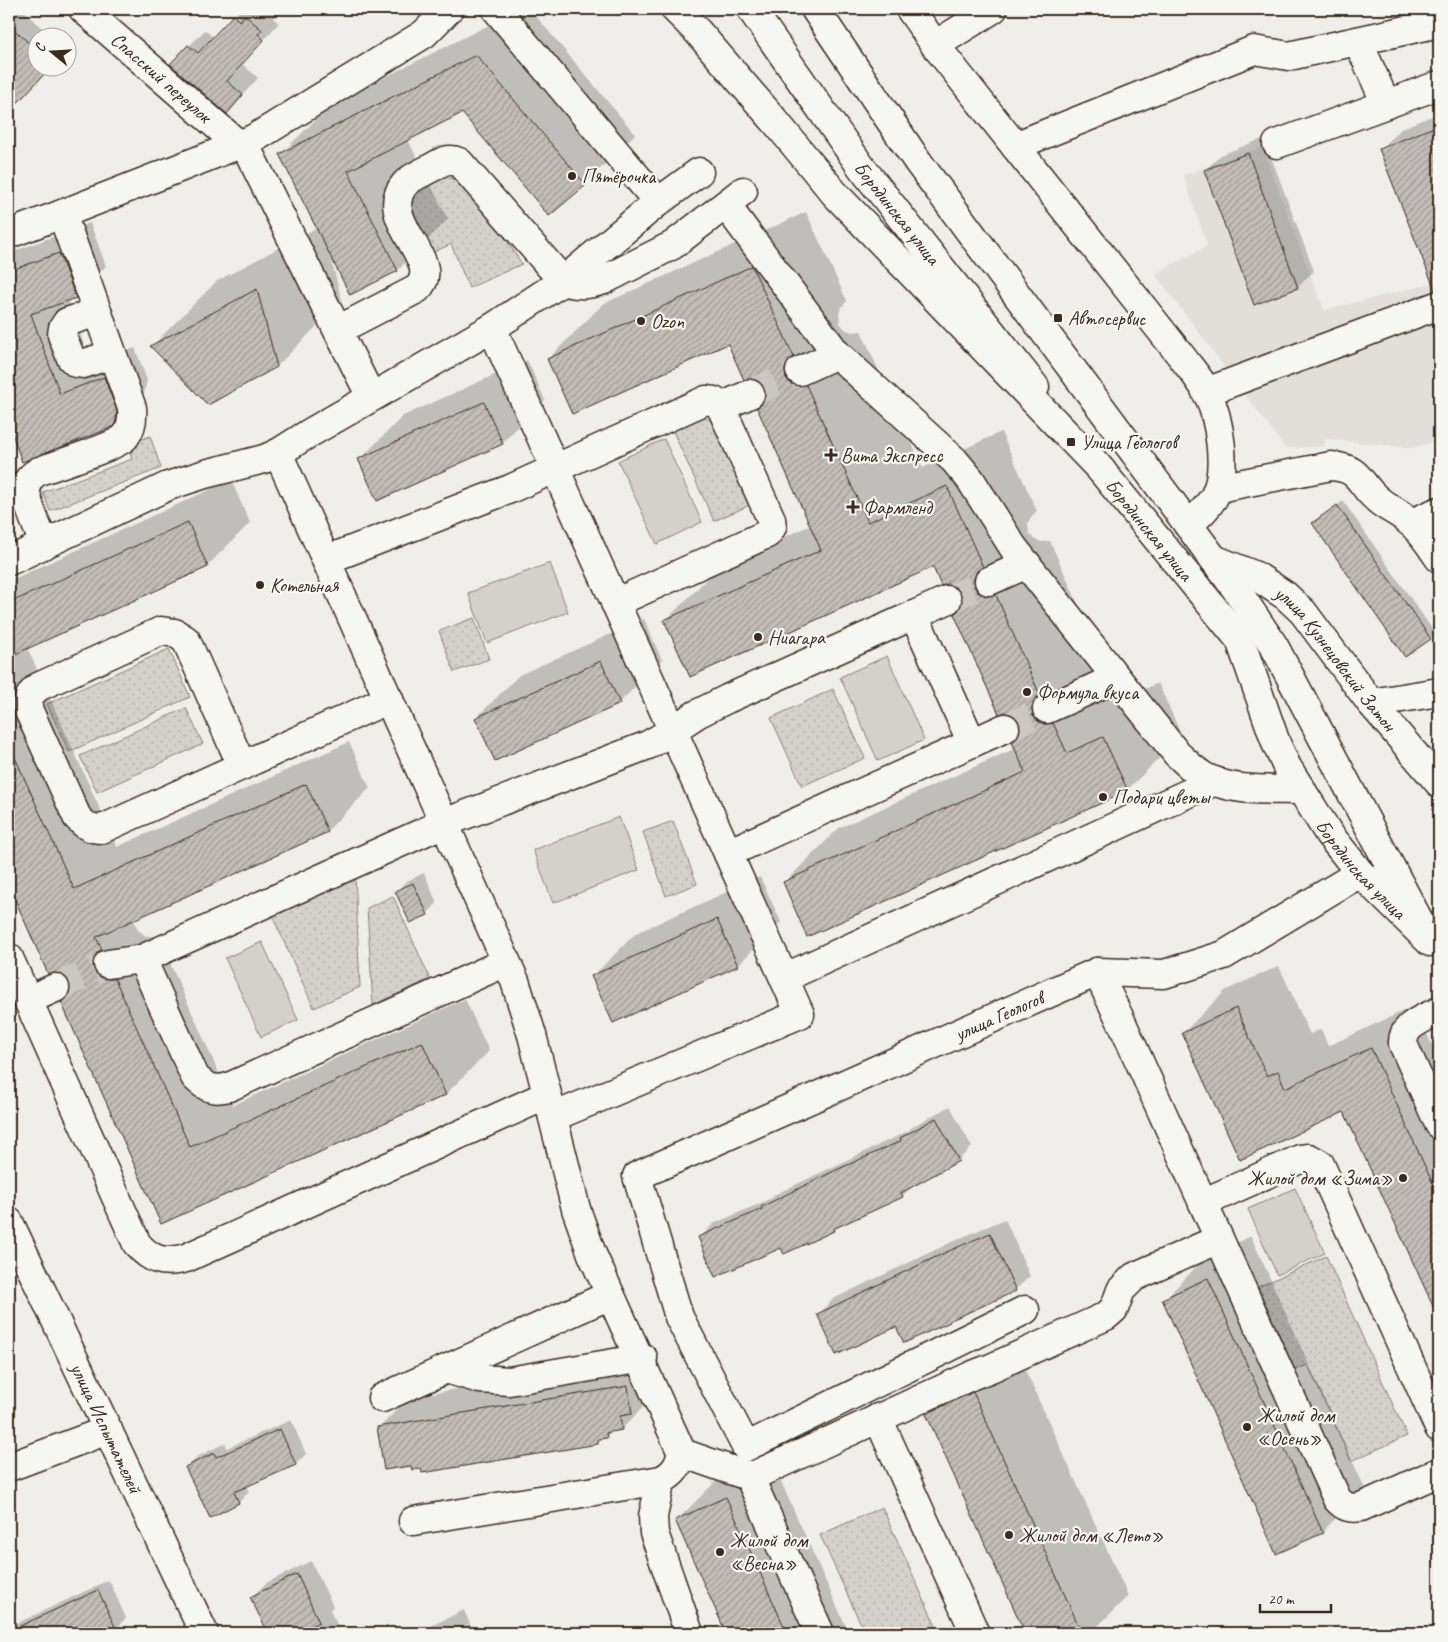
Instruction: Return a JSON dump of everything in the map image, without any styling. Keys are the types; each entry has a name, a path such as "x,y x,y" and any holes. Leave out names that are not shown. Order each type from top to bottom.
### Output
{"street":[{"name":"Спасский переулок","path":"83,9 242,144"},
{"path":"9,234 242,144 260,135 424,34 449,9"},
{"path":"496,9 658,202"},
{"path":"675,9 698,32 768,112 835,194 1102,471"},
{"name":"Бородинская улица","path":"751,9 862,168 1102,471 1240,640 1276,743 1287,767 1329,834 1360,873 1435,950"},
{"name":"Бородинская улица","path":"815,9 918,162 1214,559 1274,646 1435,950"},
{"path":"910,9 935,45 1176,349 1206,392 1216,421 1220,442 1221,470 1218,488 1214,496 1201,514 1188,525"},
{"path":"935,45 993,9"},
{"path":"1015,146 1254,50 1288,56 1439,23"},
{"path":"1358,41 1386,104"},
{"path":"1277,144 1439,85"},
{"path":"242,144 372,397"},
{"path":"338,330 417,289 424,282 426,270 398,215 396,203 400,191 409,180 443,160 455,160 463,166 563,281 583,285 604,280 673,245 735,198 836,354 954,460 970,479 1005,536 1177,754 1194,770 1215,781 1230,786 1302,790"},
{"path":"9,561 168,486 264,459 278,453 492,328 563,281 658,202 699,172"},
{"path":"44,544 26,494 28,482 32,476 39,471 119,442 130,429 133,420 132,408 62,214"},
{"path":"1206,392 1439,304"},
{"path":"97,312 68,322 63,328 62,335 71,358 76,363 83,364 112,354"},
{"path":"9,958 137,1244 154,1258 174,1262 550,1106 800,1014 492,328"},
{"path":"800,371 836,354"},
{"path":"721,407 750,394"},
{"path":"326,560 506,490 706,400 714,401 721,407 772,519 772,527 767,534 615,603"},
{"path":"278,453 506,962 526,1016 576,1209 592,1254 642,1359 682,1453 675,1472 661,1480 413,1521"},
{"path":"1218,488 1331,466 1339,467 1357,475 1378,501 1412,524 1439,558"},
{"path":"1412,524 1439,511"},
{"name":"улица Кузнецовский Затон","path":"1214,559 1256,576 1286,596 1303,612 1371,703 1439,784"},
{"path":"989,581 1027,564"},
{"path":"108,964 142,959 444,823 648,745 698,714 948,600"},
{"path":"914,615 972,743"},
{"path":"242,766 186,640 175,633 161,631 38,687 31,693 29,698 29,711 77,818 83,824 94,829 102,829 242,766 389,699"},
{"path":"1047,709 1116,678"},
{"path":"1371,703 1439,692"},
{"path":"728,853 1005,728"},
{"path":"784,978 1215,781"},
{"name":"улица Геологов","path":"1025,1310 746,1447 680,1317 637,1176 1097,972 1164,974 1224,955 1360,873"},
{"path":"142,959 195,1078 204,1086 220,1090 506,962"},
{"path":"1097,972 1337,1499 1342,1504 1353,1508 1361,1507 1439,1472"},
{"path":"28,1000 55,988"},
{"path":"1439,1012 1408,1028 1405,1031 1403,1044 1439,1124"},
{"path":"1203,1203 1300,1159 1309,1158 1320,1164 1439,1428"},
{"name":"улица Испытателей","path":"9,1222 204,1633"},
{"path":"682,1453 745,1476 761,1472 1106,1316 1114,1309 1121,1290 1134,1277 1219,1238"},
{"path":"382,1398 610,1295"},
{"path":"446,1369 480,1380 509,1381 642,1359"},
{"path":"878,1418 975,1633"},
{"path":"9,1467 108,1430"},
{"path":"749,1476 820,1633"},
{"path":"661,1480 653,1516 654,1533 689,1633"}],"shaded area":[{"path":"1262,147 1324,310 1426,285 1439,280 1439,440 1412,448 1325,439 1324,447 1285,448 1155,274 1207,246 1183,175"},
{"path":"446,177 471,186 522,264 469,288 451,244 430,254 406,208 408,195 440,178"},
{"path":"702,416 710,420 713,425 750,505 714,521 671,427"},
{"path":"150,436 161,468 50,511 43,492 132,459 128,444"},
{"path":"664,439 702,522 657,544 618,461"},
{"path":"550,563 568,612 487,643 468,593"},
{"path":"474,618 489,659 454,672 439,631"},
{"path":"169,649 190,697 69,752 47,704"},
{"path":"887,656 924,740 878,761 840,677"},
{"path":"833,689 865,758 802,786 771,718"},
{"path":"186,708 203,744 97,792 80,756"},
{"path":"619,817 639,870 553,903 533,850"},
{"path":"673,821 697,884 666,896 643,832"},
{"path":"355,875 360,987 314,1008 271,913"},
{"path":"393,896 430,979 373,1005 367,908"},
{"path":"262,942 298,1020 261,1037 225,958"},
{"path":"1295,1188 1325,1253 1277,1275 1248,1209"},
{"path":"1326,1256 1407,1436 1351,1461 1308,1365 1295,1370 1258,1287"},
{"path":"882,1507 939,1633 865,1633 820,1535"}],"building":[{"path":"233,15 239,21 245,15 262,30 258,34 264,40 227,81 243,95 227,114 170,64 188,45 198,53"},
{"path":"9,25 28,42 28,78 41,78 9,112"},
{"path":"476,55 586,185 549,216 462,113 348,171 398,271 350,295 279,154"},
{"path":"1439,125 1439,290 1435,290 1379,149"},
{"path":"1248,153 1298,288 1254,305 1204,170"},
{"path":"59,253 76,298 31,314 60,394 104,377 117,411 116,420 114,426 103,431 22,462 9,425 9,271"},
{"path":"752,266 794,357 788,362 785,369 786,378 791,384 798,386 806,385 868,522 947,486 983,567 977,571 974,579 975,588 979,593 987,596 996,595 1040,695 1032,707 1033,716 1045,724 1053,723 1067,753 1103,737 1128,791 807,937 783,882 1025,772 1012,742 1018,737 1021,729 1019,722 1014,715 1006,712 999,714 954,614 960,609 962,602 961,594 956,587 948,584 941,586 933,567 690,677 664,620 821,550 757,408 763,403 766,395 764,388 759,381 751,378 744,380 728,344 572,414 547,359"},
{"path":"257,289 277,367 208,405 150,346"},
{"path":"484,402 503,444 377,501 358,459"},
{"path":"1337,505 1431,639 1405,657 1312,523"},
{"path":"188,522 208,567 9,657 9,603"},
{"path":"601,661 620,704 495,761 475,718"},
{"path":"9,744 74,889 306,784 328,832 96,937 102,950 93,959 93,967 96,973 103,979 115,979 190,1147 422,1042 446,1095 161,1224 61,1002 67,998 70,990 69,981 65,976 57,973 48,974 9,886"},
{"path":"413,883 428,915 410,923 395,891"},
{"path":"717,919 738,966 613,1023 591,976"},
{"name":"Жилой дом «Зима»","path":"1236,1008 1267,1076 1278,1071 1285,1088 1371,1048 1439,1197 1439,1319 1344,1112 1240,1160 1182,1033"},
{"path":"936,1118 959,1161 901,1193 903,1197 833,1229 834,1231 784,1254 781,1248 715,1277 698,1237 762,1209 761,1207 834,1171 901,1141 900,1138"},
{"path":"990,1233 1016,1291 904,1343 896,1327 836,1355 817,1314"},
{"name":"Жилой дом «Осень»","path":"1208,1278 1323,1533 1276,1554 1162,1299"},
{"path":"628,1386 632,1414 620,1416 622,1430 606,1433 607,1438 598,1439 598,1444 422,1473 421,1469 412,1470 411,1466 384,1470 377,1427"},
{"name":"Жилой дом «Лето»","path":"973,1392 1082,1633 1025,1633 926,1414"},
{"path":"280,1429 296,1465 234,1492 239,1503 210,1518 185,1467 214,1453 216,1457"},
{"name":"Жилой дом «Весна»","path":"726,1497 787,1633 726,1633 675,1520"},
{"path":"297,1574 319,1622 296,1633 268,1633 250,1597"},
{"path":"98,1590 118,1633 9,1633 9,1631"}],"tunnel":[{"path":"750,394 800,371"},
{"path":"947,600 989,581"},
{"path":"1005,728 1047,709"},
{"path":"55,988 108,964"}],"place":[{"name":"Пятёрочка","path":"572,176"},
{"name":"Автосервис","path":"1058,318"},
{"name":"Ozon","path":"641,321"},
{"name":"Улица Геологов","path":"1071,442"},
{"name":"Вита Экспресс","path":"831,455"},
{"name":"Фармленд","path":"853,507"},
{"name":"Котельная","path":"260,585"},
{"name":"Ниагара","path":"758,637"},
{"name":"Формула вкуса","path":"1027,692"},
{"name":"Подари цветы","path":"1103,797"},
{"name":"Жилой дом «Зима»","path":"1403,1178"},
{"name":"Жилой дом «Осень»","path":"1247,1427"},
{"name":"Жилой дом «Лето»","path":"1009,1535"},
{"name":"Жилой дом «Весна»","path":"720,1552"}]}
